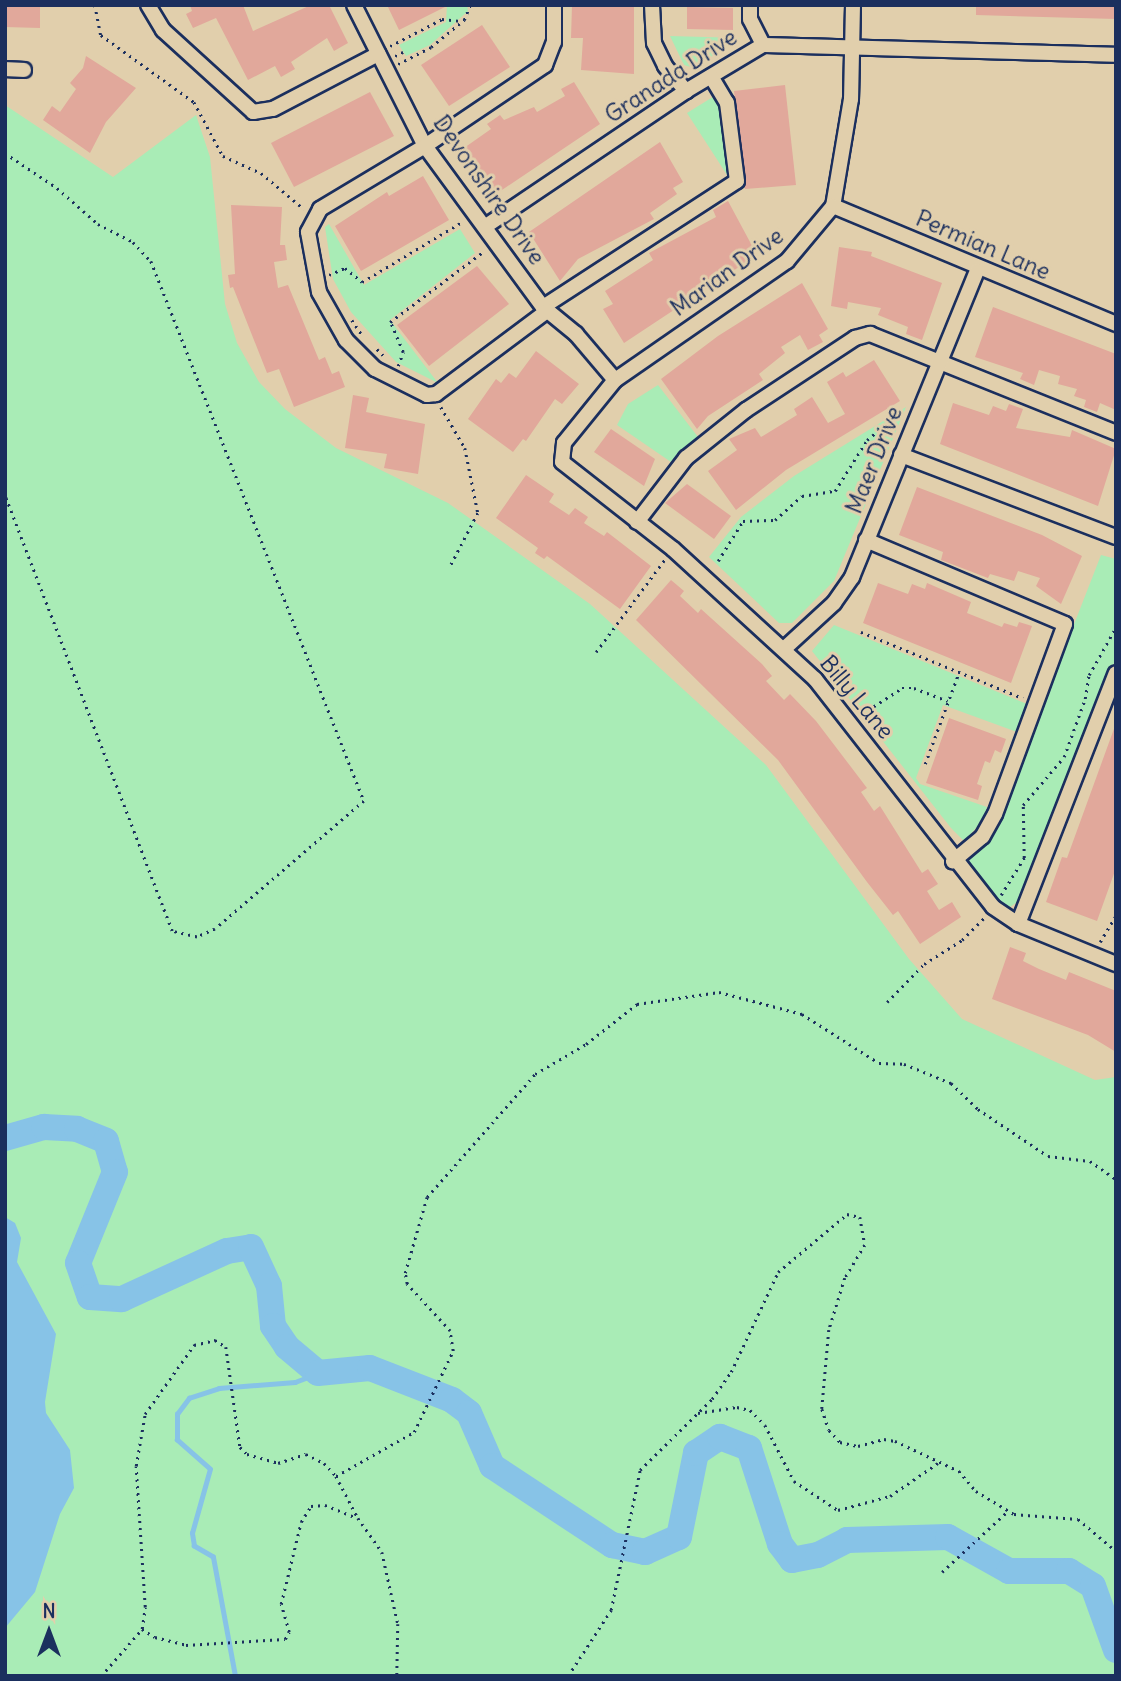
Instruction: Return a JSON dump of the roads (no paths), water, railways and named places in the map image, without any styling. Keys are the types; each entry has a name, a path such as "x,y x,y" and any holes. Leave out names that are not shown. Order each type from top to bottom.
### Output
{"street":[{"path":"148,5 163,30 253,111 273,109 384,50"},
{"name":"Devonshire Drive","path":"354,5 384,50 386,71 425,146 545,309 576,334 615,380"},
{"path":"555,5 554,42 545,65 425,146 314,216 308,232 311,261 329,315 375,369 401,386 436,394 545,309 737,181 727,103 711,76"},
{"path":"652,5 654,43 665,66 685,91"},
{"path":"750,5 750,19 763,45"},
{"name":"Marian Drive","path":"561,452 615,380 787,261 833,206 848,123 853,5"},
{"name":"Granada Drive","path":"486,226 685,91 763,45 1116,55"},
{"path":"5,69 24,71"},
{"name":"Permian Lane","path":"833,206 977,270 1116,324"},
{"name":"Maer Drive","path":"784,649 834,603 852,577 977,270"},
{"path":"637,522 686,458 747,410 855,338 870,334 1116,433"},
{"name":"Billy Lane","path":"561,452 568,470 637,522 784,649 857,729 978,893 1018,923 1116,964"},
{"path":"901,456 1116,537"},
{"path":"866,540 1065,624 995,814 982,837 953,862"},
{"path":"1018,923 1116,673"}],"water":[{"path":"5,1217 15,1223 21,1238 17,1262 56,1334 45,1402 46,1413 70,1450 74,1488 60,1514 35,1592 5,1628"}],"waterway":[{"path":"5,1138 44,1127 77,1129 106,1141 115,1172 78,1263 90,1297 122,1299 227,1251 251,1247 269,1286 273,1326 287,1347 318,1373 370,1368 452,1400 469,1413 492,1466 612,1545 645,1552 679,1537 696,1453 720,1437 749,1448 780,1544 792,1560 818,1555 847,1540 948,1537 1009,1571 1069,1571 1093,1586 1116,1650"},
{"path":"235,1676 213,1557 194,1546 192,1533 210,1469 177,1440 177,1414 189,1398 219,1388 295,1382 318,1373"}]}
